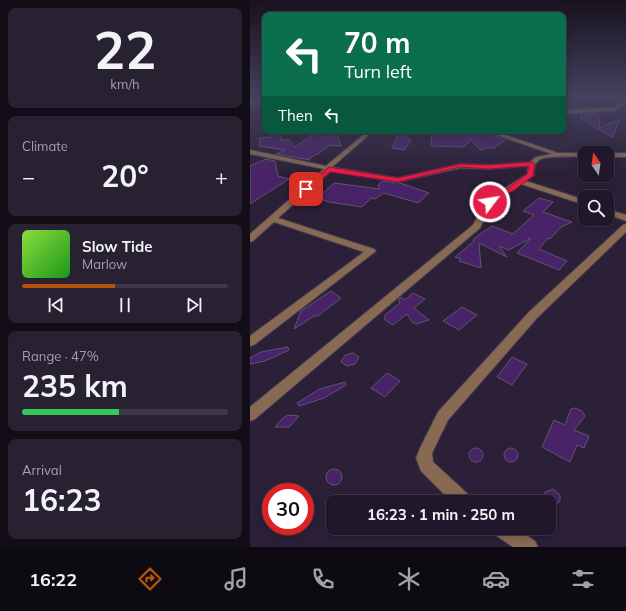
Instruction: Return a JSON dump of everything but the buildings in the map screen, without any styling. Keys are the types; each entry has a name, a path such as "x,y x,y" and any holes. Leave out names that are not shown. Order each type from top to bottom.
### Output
{"street":[{"path":"250,239 367,134"},
{"path":"497,134 559,155"},
{"path":"252,154 270,155 328,168 398,180 460,166 488,167 532,164"},
{"path":"250,415 477,226 490,202 530,175 532,164 538,158 559,155 578,155"},
{"path":"614,155 626,155"},
{"path":"521,182 578,200"},
{"path":"614,214 626,218"},
{"path":"250,342 371,251 272,219"},
{"path":"457,495 426,466 424,458 443,416 533,315 626,227"},
{"path":"511,535 529,547"}],"route":[{"path":"306,189 329,169 398,180 460,166 488,167 532,164 530,175 510,190 490,202"}]}
